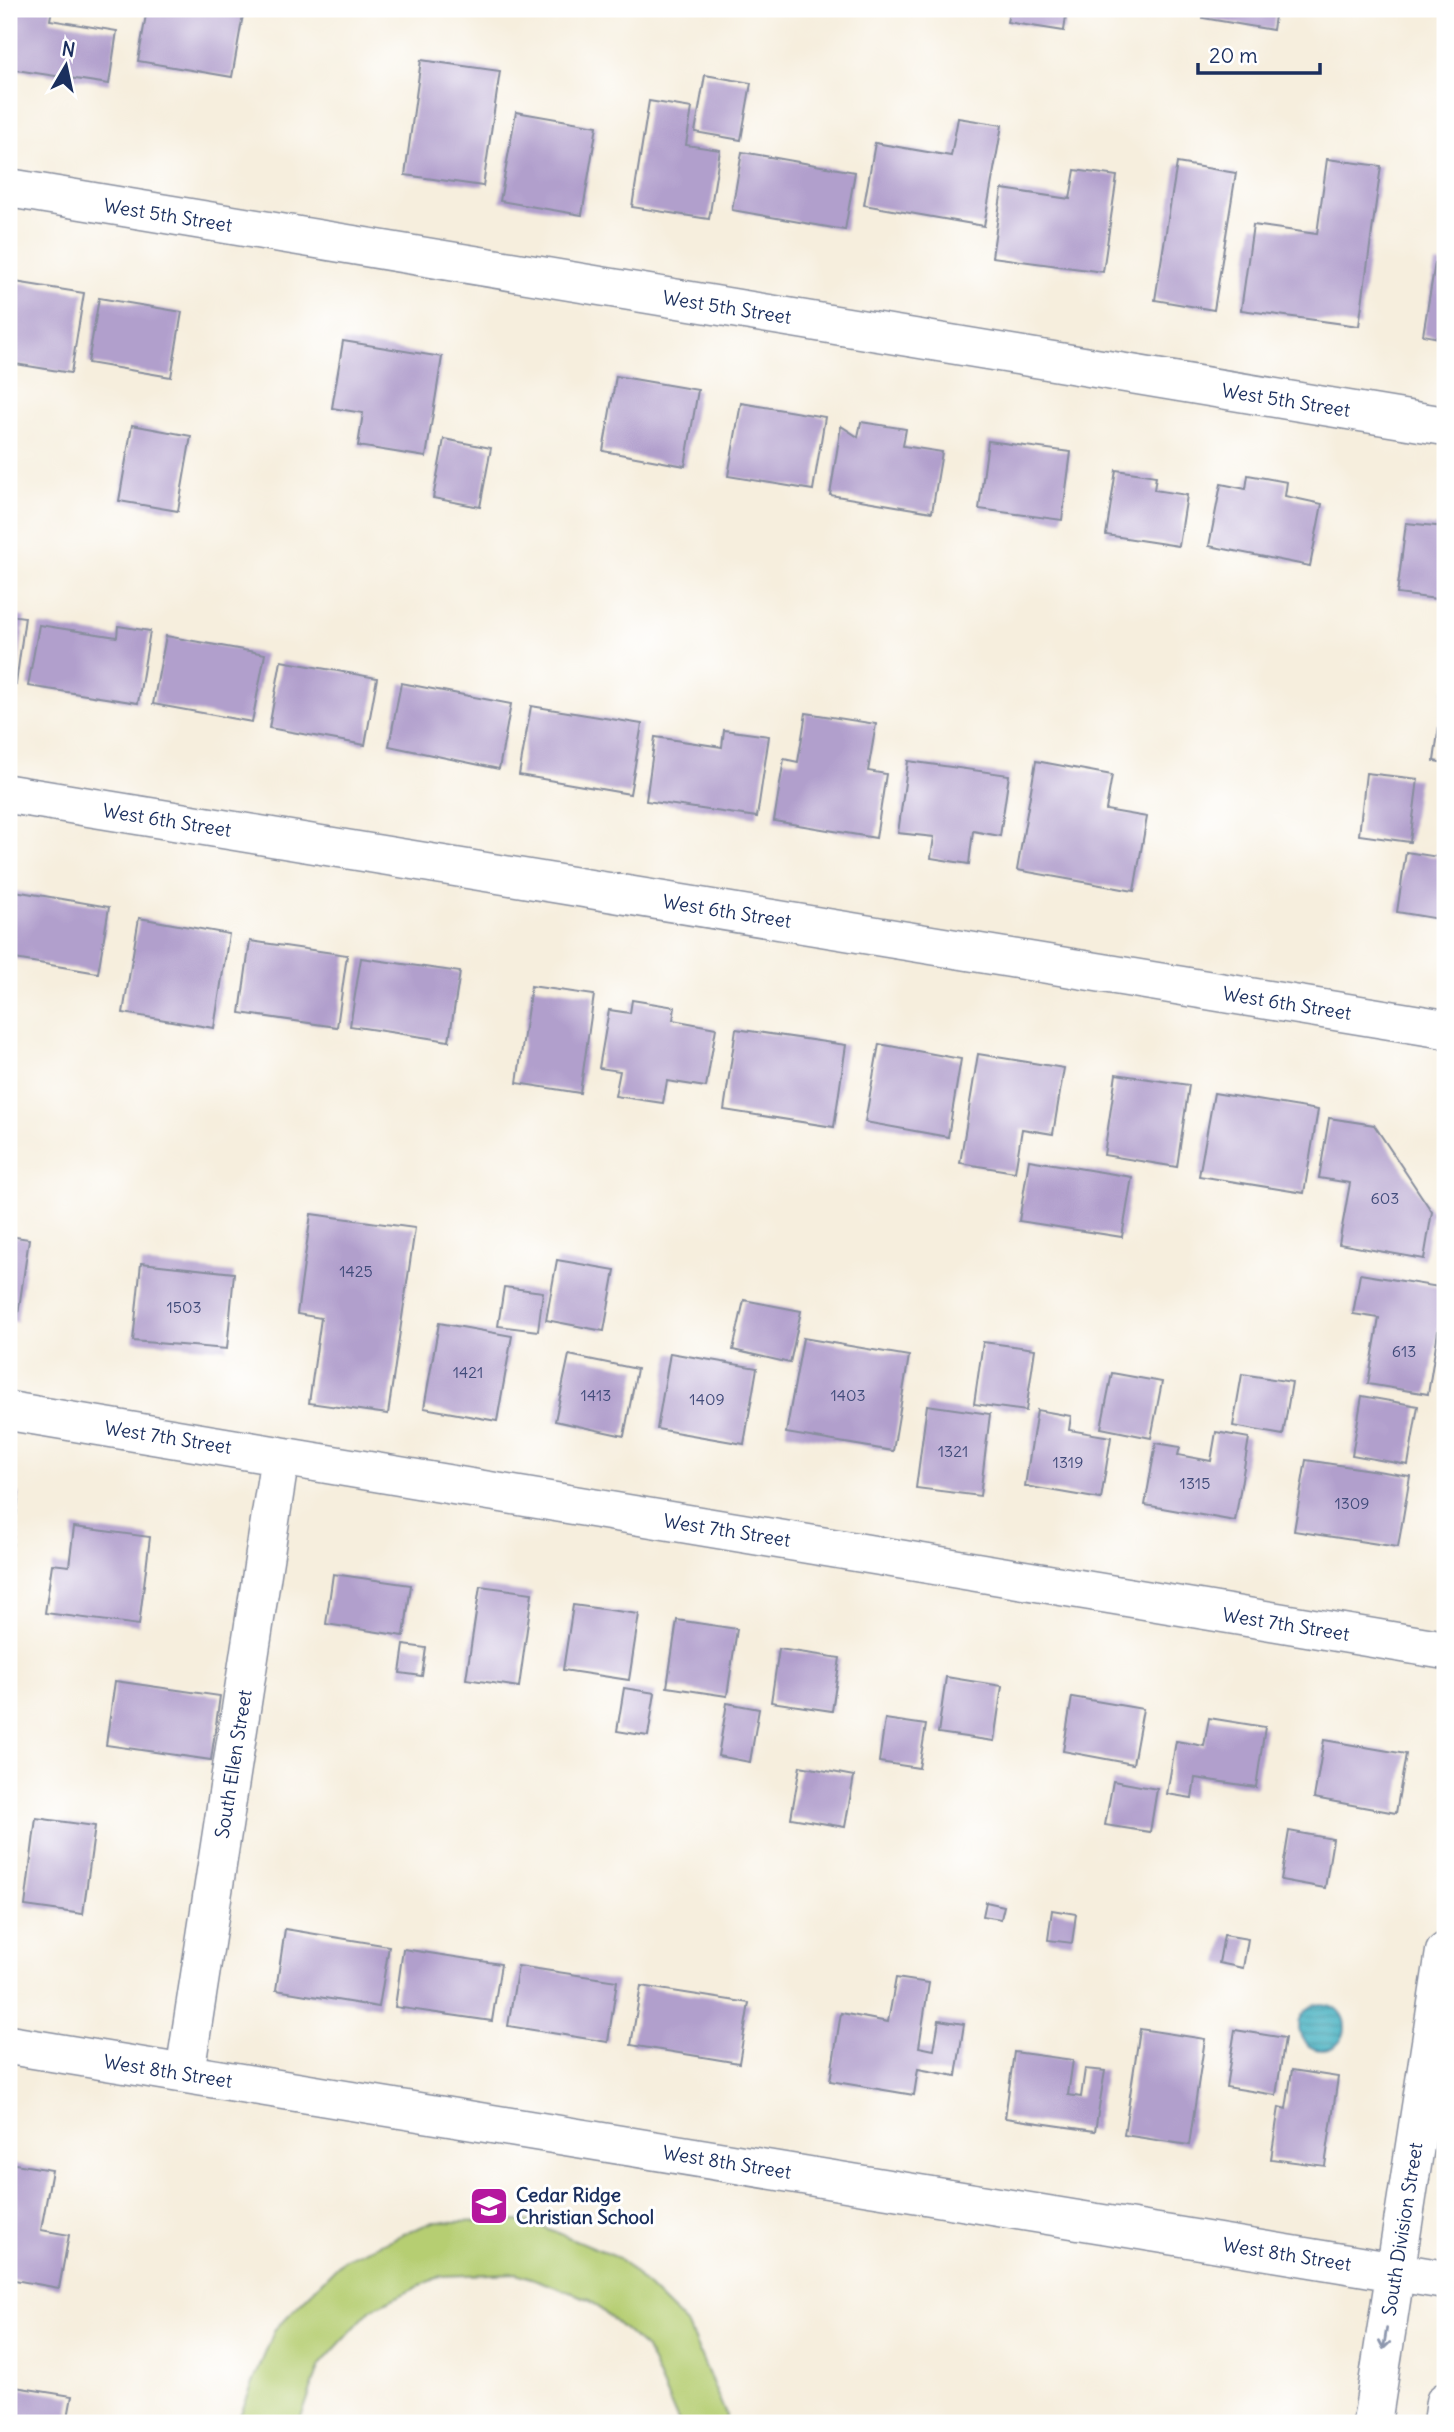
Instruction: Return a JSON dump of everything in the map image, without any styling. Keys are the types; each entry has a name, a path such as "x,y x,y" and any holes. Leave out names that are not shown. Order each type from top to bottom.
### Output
{"street":[{"name":"West 5th Street","path":"9,188 1445,426"},
{"name":"West 6th Street","path":"9,793 1445,1029"},
{"name":"West 7th Street","path":"9,1410 1445,1650"},
{"name":"South Ellen Street","path":"185,2073 280,1456"},
{"name":"South Division Street","path":"1372,2423 1445,1952"},
{"name":"West 8th Street","path":"9,2045 1445,2280"},
{"path":"1442,2423 1445,2402"}],"green space":[{"path":"529,2221 619,2258 688,2326 726,2415 726,2423 679,2423 646,2349 589,2299 517,2273 441,2276 371,2309 320,2365 299,2423 237,2423 275,2329 343,2260 432,2222"}],"water":[{"path":"1322,2004 1338,2011 1345,2027 1338,2043 1322,2050 1306,2043 1299,2027 1306,2011"}],"building":[{"path":"12,9 52,9 50,20 117,31 109,84 9,69"},
{"path":"147,9 244,9 232,77 138,61"},
{"path":"1010,9 1067,9 1064,31 1007,22"},
{"path":"1205,9 1276,9 1273,30 1203,18"},
{"path":"421,60 500,71 483,186 405,175"},
{"path":"705,75 751,83 741,140 695,132"},
{"path":"649,101 692,108 686,145 720,150 709,219 632,207"},
{"path":"516,112 597,126 582,215 500,201"},
{"path":"958,118 1002,125 984,226 864,205 875,143 951,156"},
{"path":"742,152 855,172 845,230 732,210"},
{"path":"1327,159 1381,166 1359,326 1241,310 1253,225 1317,234"},
{"path":"1177,163 1236,173 1214,310 1155,300"},
{"path":"1075,170 1117,176 1103,272 992,257 1002,189 1070,199"},
{"path":"1435,263 1445,264 1445,339 1423,335"},
{"path":"9,281 84,293 71,373 9,363"},
{"path":"99,298 182,312 171,377 88,363"},
{"path":"343,341 442,357 426,457 358,446 363,413 332,408"},
{"path":"616,376 698,390 685,466 603,451"},
{"path":"741,403 825,417 813,490 728,476"},
{"path":"861,422 906,429 903,446 942,452 932,512 830,495 841,426 858,437"},
{"path":"132,425 191,436 178,511 119,501"},
{"path":"444,439 491,448 480,507 433,498"},
{"path":"988,441 1071,452 1062,520 979,509"},
{"path":"1116,470 1156,476 1154,490 1187,495 1179,546 1106,535"},
{"path":"1248,475 1287,482 1285,496 1322,504 1310,566 1209,546 1221,484 1246,489"},
{"path":"1406,523 1445,527 1445,600 1397,594"},
{"path":"9,615 25,617 16,684 9,683"},
{"path":"39,625 117,637 118,626 150,631 138,703 28,686"},
{"path":"166,636 265,654 252,722 153,704"},
{"path":"281,661 377,678 365,745 269,728"},
{"path":"401,683 511,704 499,769 389,746"},
{"path":"1445,690 1445,763 1434,761"},
{"path":"531,706 642,724 630,794 519,775"},
{"path":"806,713 876,724 868,771 886,774 876,838 774,821 784,759 798,762"},
{"path":"724,730 769,736 757,817 646,801 655,737 722,747"},
{"path":"908,761 1009,775 1000,836 973,831 969,864 931,858 934,837 898,833"},
{"path":"1036,761 1112,775 1106,810 1147,817 1134,891 1017,870"},
{"path":"1366,773 1418,779 1410,842 1359,835"},
{"path":"1406,852 1445,858 1445,920 1397,912"},
{"path":"9,890 109,907 98,973 9,958"},
{"path":"139,918 229,934 214,1028 123,1013"},
{"path":"250,941 347,955 337,1027 240,1013"},
{"path":"361,958 460,972 449,1041 350,1026"},
{"path":"531,986 594,995 580,1093 517,1083"},
{"path":"632,1000 675,1007 673,1020 716,1028 706,1087 667,1081 663,1103 615,1096 620,1071 599,1068 609,1010 630,1013"},
{"path":"736,1029 846,1045 834,1127 724,1110"},
{"path":"879,1044 961,1059 948,1137 865,1122"},
{"path":"978,1054 1064,1068 1053,1134 1022,1129 1015,1172 960,1163"},
{"path":"1116,1074 1189,1085 1177,1167 1104,1155"},
{"path":"1214,1093 1318,1110 1304,1193 1199,1176"},
{"path":"1329,1118 1374,1125 1432,1212 1424,1259 1339,1244 1350,1183 1319,1178"},
{"path":"1029,1160 1132,1177 1122,1237 1019,1221"},
{"path":"311,1214 415,1228 388,1414 309,1403 321,1318 297,1314"},
{"path":"9,1236 29,1239 17,1322 9,1321"},
{"path":"557,1260 615,1270 604,1331 546,1320"},
{"path":"141,1263 234,1273 227,1349 133,1341"},
{"path":"1360,1274 1445,1288 1428,1394 1368,1384 1379,1318 1353,1314"},
{"path":"504,1287 543,1292 538,1331 498,1326"},
{"path":"744,1300 801,1311 790,1363 733,1350"},
{"path":"439,1323 512,1336 497,1421 424,1408"},
{"path":"803,1338 909,1356 893,1451 786,1433"},
{"path":"983,1342 1035,1349 1026,1411 974,1404"},
{"path":"670,1353 757,1368 744,1444 657,1429"},
{"path":"569,1355 637,1369 624,1436 555,1421"},
{"path":"1112,1373 1162,1382 1151,1438 1101,1428"},
{"path":"1242,1374 1292,1382 1283,1435 1233,1426"},
{"path":"1362,1396 1418,1406 1408,1465 1352,1455"},
{"path":"927,1405 990,1414 980,1496 916,1488"},
{"path":"1037,1410 1071,1416 1069,1430 1111,1437 1101,1499 1025,1486"},
{"path":"1216,1432 1249,1438 1235,1521 1145,1505 1156,1443 1180,1447 1178,1455 1211,1461"},
{"path":"1306,1460 1410,1476 1398,1547 1294,1531"},
{"path":"9,1492 19,1493 10,1563 9,1563"},
{"path":"74,1527 150,1537 139,1625 45,1613 52,1564 69,1566"},
{"path":"333,1574 411,1585 404,1636 326,1624"},
{"path":"480,1586 532,1593 519,1687 466,1679"},
{"path":"573,1605 639,1614 629,1680 563,1670"},
{"path":"677,1620 737,1629 727,1696 667,1687"},
{"path":"404,1645 426,1648 422,1676 400,1673"},
{"path":"779,1649 840,1658 832,1711 771,1702"},
{"path":"946,1677 1002,1686 994,1741 938,1733"},
{"path":"115,1681 220,1696 211,1760 106,1745"},
{"path":"624,1688 655,1693 648,1736 617,1731"},
{"path":"1072,1697 1143,1709 1133,1764 1063,1751"},
{"path":"727,1703 759,1709 750,1762 718,1756"},
{"path":"1209,1718 1265,1727 1256,1787 1195,1778 1192,1798 1167,1794 1176,1741 1204,1746"},
{"path":"885,1719 926,1725 919,1768 879,1762"},
{"path":"1324,1740 1406,1754 1396,1813 1314,1798"},
{"path":"800,1766 854,1776 845,1827 791,1818"},
{"path":"1113,1781 1157,1789 1150,1832 1105,1825"},
{"path":"36,1818 95,1826 83,1914 25,1906"},
{"path":"1289,1831 1333,1839 1325,1888 1281,1880"},
{"path":"986,1902 1004,1906 1001,1919 983,1916"},
{"path":"1052,1910 1076,1914 1072,1943 1048,1940"},
{"path":"285,1929 389,1946 379,2007 276,1990"},
{"path":"1224,1935 1248,1939 1243,1968 1219,1963"},
{"path":"403,1949 501,1964 492,2021 395,2007"},
{"path":"518,1966 617,1981 608,2042 508,2026"},
{"path":"896,1978 929,1983 919,2047 934,2050 939,2020 964,2024 956,2076 918,2069 914,2095 830,2081 841,2013 888,2022"},
{"path":"641,1986 749,2003 739,2063 631,2045"},
{"path":"1140,2029 1205,2039 1189,2145 1124,2135"},
{"path":"1235,2030 1285,2038 1276,2095 1226,2087"},
{"path":"1014,2052 1073,2060 1068,2095 1081,2097 1085,2069 1105,2071 1095,2131 1005,2118"},
{"path":"1292,2070 1338,2077 1325,2166 1271,2159 1279,2107 1286,2109"},
{"path":"9,2163 52,2170 41,2230 69,2235 59,2288 9,2279"},
{"path":"9,2386 72,2396 67,2423 9,2423"}],"place":[{"name":"Cedar Ridge Christian School","path":"489,2206"}]}
